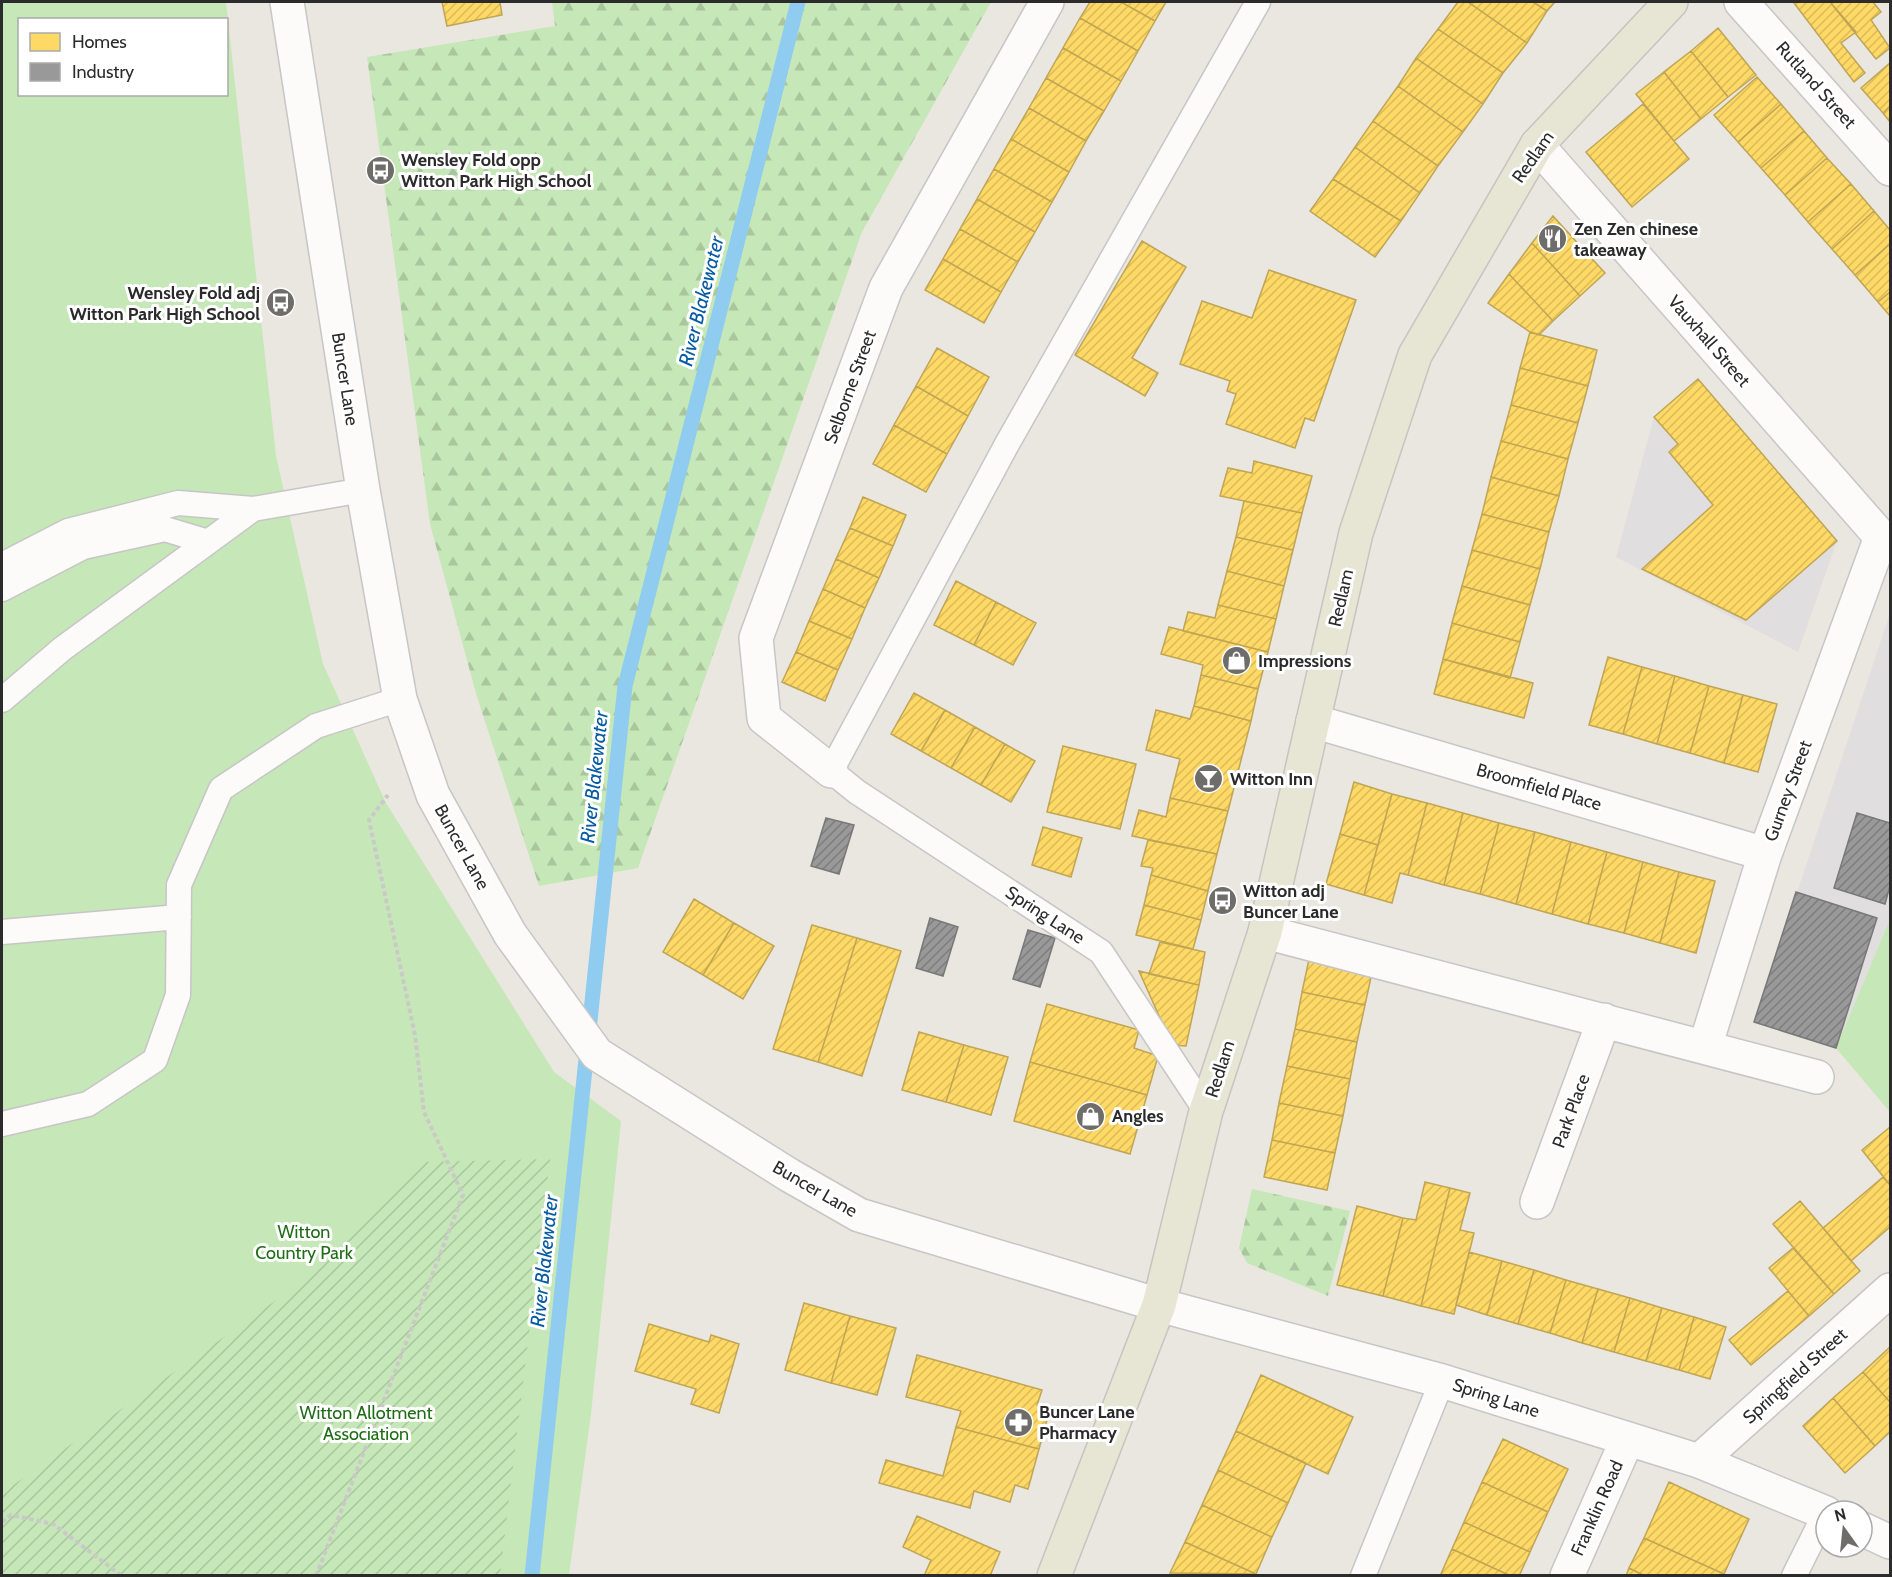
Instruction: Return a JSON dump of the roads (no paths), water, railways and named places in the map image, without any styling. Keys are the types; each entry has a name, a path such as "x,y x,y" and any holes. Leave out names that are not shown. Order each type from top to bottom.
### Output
{"main road":[{"name":"Redlam","path":"1054,1575 1159,1305 1206,1111 1265,932 1356,533 1415,355 1536,145 1671,2"}],"street":[{"name":"Buncer Lane","path":"287,2 363,490 400,699 433,795 510,934 597,1054 789,1175 859,1215 1159,1305"},
{"name":"Selborne Street","path":"831,771 764,718 756,638 886,288 1047,2"},
{"name":"Rutland Street","path":"1741,2 1890,169"},
{"name":"Vauxhall Street","path":"1536,145 1881,537"},
{"name":"Gurney Street","path":"1705,1047 1765,854 1881,537"},
{"name":"Broomfield Place","path":"1312,721 1765,854"},
{"path":"1265,932 1817,1077"},
{"name":"Park Place","path":"1537,1202 1604,1020"},
{"name":"Springfield Street","path":"1699,1461 1890,1290"},
{"name":"Spring Lane","path":"1159,1305 1442,1381 1699,1461 1814,1508"},
{"name":"Franklin Road","path":"1567,1575 1627,1440"},
{"path":"1874,1535 1890,1542"}],"lane":[{"path":"831,771 1007,444 1258,2"},
{"path":"2,565 68,531 178,503 253,509 363,490"},
{"path":"2,700 62,649 253,509"},
{"path":"2,590 83,547 165,529 208,542"},
{"path":"2,1124 88,1104 155,1060 178,995 179,885 221,789 316,726 400,699"},
{"name":"Spring Lane","path":"831,771 857,792 1101,952 1206,1111"},
{"path":"2,932 179,917"},
{"path":"1363,1575 1442,1381"},
{"path":"1794,1575 1814,1536"}],"waterway":[{"name":"River Blakewater","path":"532,1576 625,686 798,2"}],"place":[{"name":"Wensley Fold opp Witton Park High School","path":"380,170"},
{"name":"Zen Zen chinese takeaway","path":"1553,239"},
{"name":"Wensley Fold adj Witton Park High School","path":"281,303"},
{"name":"Impressions","path":"1237,661"},
{"name":"Witton Inn","path":"1209,779"},
{"name":"Witton adj Buncer Lane","path":"1222,901"},
{"name":"Angles","path":"1091,1116"},
{"name":"Buncer Lane Pharmacy","path":"1018,1422"}],"park label":[{"name":"Witton Country Park","path":"304,1242"},
{"name":"Witton Allotment Association","path":"366,1423"}]}
